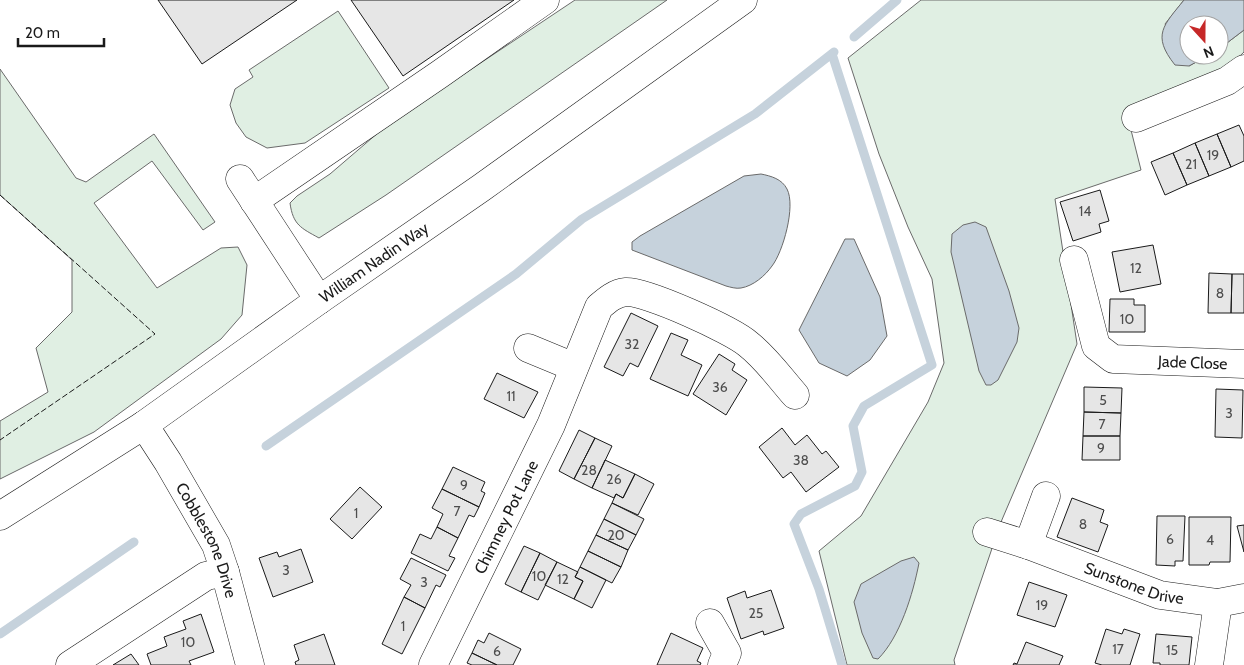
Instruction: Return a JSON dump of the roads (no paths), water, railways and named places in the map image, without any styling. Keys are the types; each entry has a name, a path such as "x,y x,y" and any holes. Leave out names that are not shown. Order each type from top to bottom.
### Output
{"street":[{"path":"319,300 247,190 440,74 545,0"},
{"name":"William Nadin Way","path":"0,516 144,425 319,300 481,188 743,0"},
{"path":"1136,118 1226,81 1244,69"},
{"name":"Jade Close","path":"1074,260 1096,346 1114,359 1244,364"},
{"name":"Chimney Pot Lane","path":"433,665 551,425 599,307 612,296 626,292 647,295 729,332 748,343 795,395"},
{"path":"528,348 574,367"},
{"name":"Cobblestone Drive","path":"144,425 216,544 250,665"},
{"path":"1028,545 1046,496"},
{"name":"Sunstone Drive","path":"987,532 1028,545 1160,595 1218,603 1244,598"},
{"path":"70,665 206,576 225,572"},
{"path":"1209,665 1218,603"},
{"path":"710,623 727,653 722,665"}],"waterway":[{"path":"854,37 897,0"},
{"path":"266,446 516,274 582,219 755,114 834,52"},
{"path":"832,54 932,365 864,406 853,426 862,472 855,486 801,514 794,524 819,589 842,665"},
{"path":"0,634 134,542"}]}
